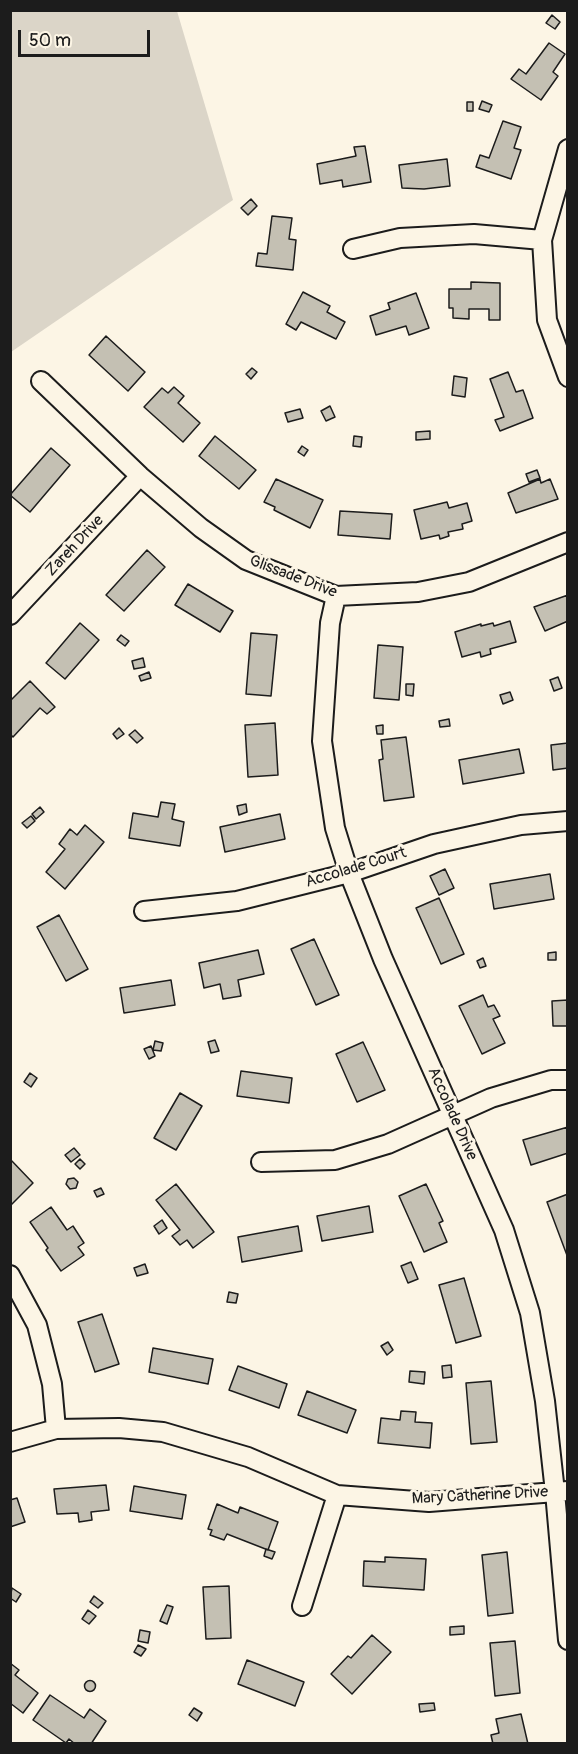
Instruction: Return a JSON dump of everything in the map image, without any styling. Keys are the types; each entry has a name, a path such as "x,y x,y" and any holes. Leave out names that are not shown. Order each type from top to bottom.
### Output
{"street":[{"path":"567,149 542,240 547,320 567,377"},
{"path":"353,249 400,238 474,234 542,240"},
{"name":"Glissade Drive","path":"41,381 140,476 201,528 246,560 336,596 418,592 469,582 567,542"},
{"name":"Zareh Drive","path":"10,615 140,476"},
{"name":"Accolade Drive","path":"336,596 330,623 322,741 335,828 349,873 383,958 504,1230 531,1313 561,1492 567,1640"},
{"name":"Accolade Court","path":"144,911 237,901 349,873 434,844 521,825 567,821"},
{"path":"261,1162 335,1160 388,1144 491,1098 550,1080 567,1080"},
{"path":"10,1275 38,1325 52,1384 56,1429"},
{"name":"Mary Catherine Drive","path":"10,1442 56,1429 118,1428 163,1432 248,1457 338,1495 429,1502 561,1492"},
{"path":"302,1606 338,1495"}],"shaded area":[{"path":"11,10 177,11 233,200 11,352"}],"building":[{"path":"552,15 560,22 555,29 546,23"},
{"path":"549,43 565,54 553,72 558,76 541,100 511,79 519,69 526,74"},
{"path":"482,101 492,105 489,112 479,109"},
{"path":"467,102 473,102 473,111 467,111"},
{"path":"503,121 521,127 514,148 521,150 511,179 476,167 480,155 489,158"},
{"path":"365,146 371,182 343,187 342,180 320,184 317,164 356,156 354,147"},
{"path":"447,159 450,186 424,189 402,188 399,165"},
{"path":"251,199 257,206 248,215 241,208"},
{"path":"272,216 292,218 289,239 296,240 293,270 256,266 258,253 267,254"},
{"path":"471,282 500,283 500,320 489,320 489,309 469,309 469,319 453,318 453,308 449,308 449,289 471,289"},
{"path":"303,292 330,306 327,312 345,322 336,339 301,322 296,330 286,324"},
{"path":"416,293 429,328 409,335 406,326 376,335 370,316 390,309 388,303"},
{"path":"106,336 145,372 128,391 89,355"},
{"path":"252,368 257,372 251,379 246,374"},
{"path":"508,372 516,392 523,390 533,418 500,431 495,420 504,417 490,379"},
{"path":"454,376 467,378 465,397 452,395"},
{"path":"174,387 184,396 178,403 200,423 183,442 144,407 162,388 168,393"},
{"path":"330,406 335,417 326,421 321,411"},
{"path":"300,409 303,418 288,422 285,413"},
{"path":"430,431 430,439 416,440 416,432"},
{"path":"215,436 256,470 239,489 199,456"},
{"path":"354,436 362,437 361,447 353,446"},
{"path":"302,446 308,450 304,456 298,452"},
{"path":"51,448 70,465 30,512 10,495"},
{"path":"537,470 540,478 529,482 526,474"},
{"path":"276,479 323,500 310,528 274,510 275,507 264,502"},
{"path":"540,479 541,483 550,479 558,499 516,513 508,493"},
{"path":"447,502 449,508 467,503 472,521 462,524 463,529 448,532 449,536 440,539 439,535 421,539 414,510"},
{"path":"340,511 392,514 390,539 338,535"},
{"path":"147,550 165,567 124,611 106,595"},
{"path":"188,584 233,611 220,632 175,605"},
{"path":"568,595 568,621 545,631 534,607"},
{"path":"510,621 516,642 490,649 491,654 481,657 480,652 462,657 455,632 481,624 481,626 493,623 494,626"},
{"path":"80,623 99,640 65,679 46,663"},
{"path":"251,633 277,635 271,696 246,694"},
{"path":"121,635 129,641 125,646 117,640"},
{"path":"378,645 403,647 399,700 374,698"},
{"path":"143,658 145,667 134,669 132,661"},
{"path":"149,672 151,678 141,681 139,676"},
{"path":"558,677 562,688 554,691 550,680"},
{"path":"30,681 55,707 47,714 40,708 13,737 10,734 10,701"},
{"path":"406,684 414,684 413,696 406,695"},
{"path":"510,692 513,700 503,704 500,695"},
{"path":"449,719 450,726 440,727 439,721"},
{"path":"275,723 278,775 248,777 245,725"},
{"path":"383,725 383,734 377,734 376,726"},
{"path":"119,728 124,734 117,739 113,734"},
{"path":"135,730 143,738 137,743 129,735"},
{"path":"406,737 414,797 384,801 379,760 383,759 381,740"},
{"path":"568,743 568,768 553,770 551,745"},
{"path":"519,749 524,773 463,784 459,760"},
{"path":"161,802 175,804 172,819 184,822 180,846 129,838 133,813 158,817"},
{"path":"246,804 247,812 239,815 237,806"},
{"path":"40,807 44,812 36,819 32,814"},
{"path":"280,814 285,839 225,852 220,827"},
{"path":"31,816 35,821 27,828 22,823"},
{"path":"85,825 104,842 65,889 46,872 65,849 59,844 70,829 77,835"},
{"path":"445,869 454,888 439,895 430,876"},
{"path":"550,874 554,899 494,909 490,884"},
{"path":"439,898 464,954 441,964 416,908"},
{"path":"59,915 88,969 66,981 37,927"},
{"path":"314,939 339,995 316,1005 291,949"},
{"path":"258,950 264,974 238,980 241,996 223,999 220,984 204,988 199,963"},
{"path":"556,952 556,960 548,960 548,953"},
{"path":"483,958 486,966 480,968 477,961"},
{"path":"171,980 175,1005 124,1013 120,988"},
{"path":"483,995 488,1007 494,1005 500,1016 493,1019 505,1043 482,1054 459,1006"},
{"path":"568,1000 568,1026 553,1026 552,1001"},
{"path":"215,1040 219,1051 211,1053 208,1042"},
{"path":"155,1041 163,1043 161,1051 153,1050"},
{"path":"363,1042 385,1090 357,1102 336,1054"},
{"path":"151,1046 155,1056 149,1059 144,1049"},
{"path":"241,1071 292,1078 289,1103 237,1096"},
{"path":"30,1073 37,1078 31,1087 24,1082"},
{"path":"180,1093 202,1106 176,1150 154,1138"},
{"path":"568,1127 568,1153 531,1165 523,1140"},
{"path":"74,1148 80,1155 71,1162 65,1155"},
{"path":"10,1159 33,1183 10,1206"},
{"path":"80,1159 85,1164 80,1169 75,1164"},
{"path":"74,1178 78,1182 76,1188 70,1189 66,1184 68,1179"},
{"path":"176,1184 214,1232 193,1248 187,1240 180,1245 172,1236 180,1230 156,1200"},
{"path":"426,1184 443,1221 439,1223 447,1242 424,1252 399,1196"},
{"path":"101,1188 104,1194 97,1197 94,1191"},
{"path":"568,1194 568,1258 547,1202"},
{"path":"369,1206 373,1232 322,1241 317,1216"},
{"path":"51,1207 67,1230 73,1226 84,1243 78,1247 84,1255 61,1271 30,1222"},
{"path":"162,1220 167,1228 159,1234 154,1226"},
{"path":"298,1226 302,1251 242,1262 238,1237"},
{"path":"411,1262 418,1279 408,1283 401,1266"},
{"path":"145,1264 148,1273 137,1276 134,1268"},
{"path":"464,1278 481,1336 456,1343 439,1285"},
{"path":"229,1292 238,1294 236,1303 227,1302"},
{"path":"102,1314 119,1364 95,1372 78,1322"},
{"path":"388,1342 393,1350 387,1355 381,1346"},
{"path":"153,1348 213,1359 208,1384 149,1372"},
{"path":"451,1365 452,1377 443,1378 442,1366"},
{"path":"238,1366 287,1384 279,1408 229,1390"},
{"path":"410,1371 425,1372 424,1384 409,1382"},
{"path":"491,1381 497,1442 471,1444 466,1383"},
{"path":"307,1391 356,1410 347,1433 298,1415"},
{"path":"401,1411 416,1412 415,1422 432,1423 430,1448 378,1443 381,1418 400,1420"},
{"path":"106,1485 109,1510 91,1512 92,1520 79,1522 78,1513 57,1514 54,1489"},
{"path":"134,1486 186,1495 182,1519 130,1511"},
{"path":"17,1498 25,1522 10,1527 10,1500"},
{"path":"217,1504 238,1513 240,1507 278,1522 268,1550 227,1534 224,1540 210,1535 212,1530 208,1529"},
{"path":"266,1549 275,1552 272,1559 264,1556"},
{"path":"507,1552 513,1613 488,1616 482,1555"},
{"path":"385,1557 426,1559 424,1590 363,1586 364,1561 385,1562"},
{"path":"229,1586 231,1638 206,1639 203,1587"},
{"path":"12,1588 21,1594 16,1602 10,1598"},
{"path":"94,1596 103,1603 98,1608 90,1602"},
{"path":"167,1605 173,1607 167,1624 160,1621"},
{"path":"88,1610 96,1616 89,1624 82,1619"},
{"path":"464,1626 464,1634 450,1635 450,1627"},
{"path":"140,1630 150,1632 148,1643 138,1641"},
{"path":"372,1635 391,1652 352,1694 331,1674 348,1656 351,1658"},
{"path":"515,1641 520,1693 495,1696 490,1643"},
{"path":"138,1645 146,1649 141,1656 134,1652"},
{"path":"247,1660 304,1682 295,1706 238,1684"},
{"path":"10,1663 19,1670 15,1675 38,1693 23,1713 10,1703"},
{"path":"90,1680 96,1686 90,1692 84,1686"},
{"path":"50,1695 84,1718 90,1709 106,1721 91,1744 75,1744 69,1739 66,1743 33,1720"},
{"path":"434,1703 435,1710 420,1712 419,1704"},
{"path":"194,1708 202,1713 197,1721 189,1715"},
{"path":"521,1714 528,1744 493,1744 491,1735 499,1733 496,1719"}]}
